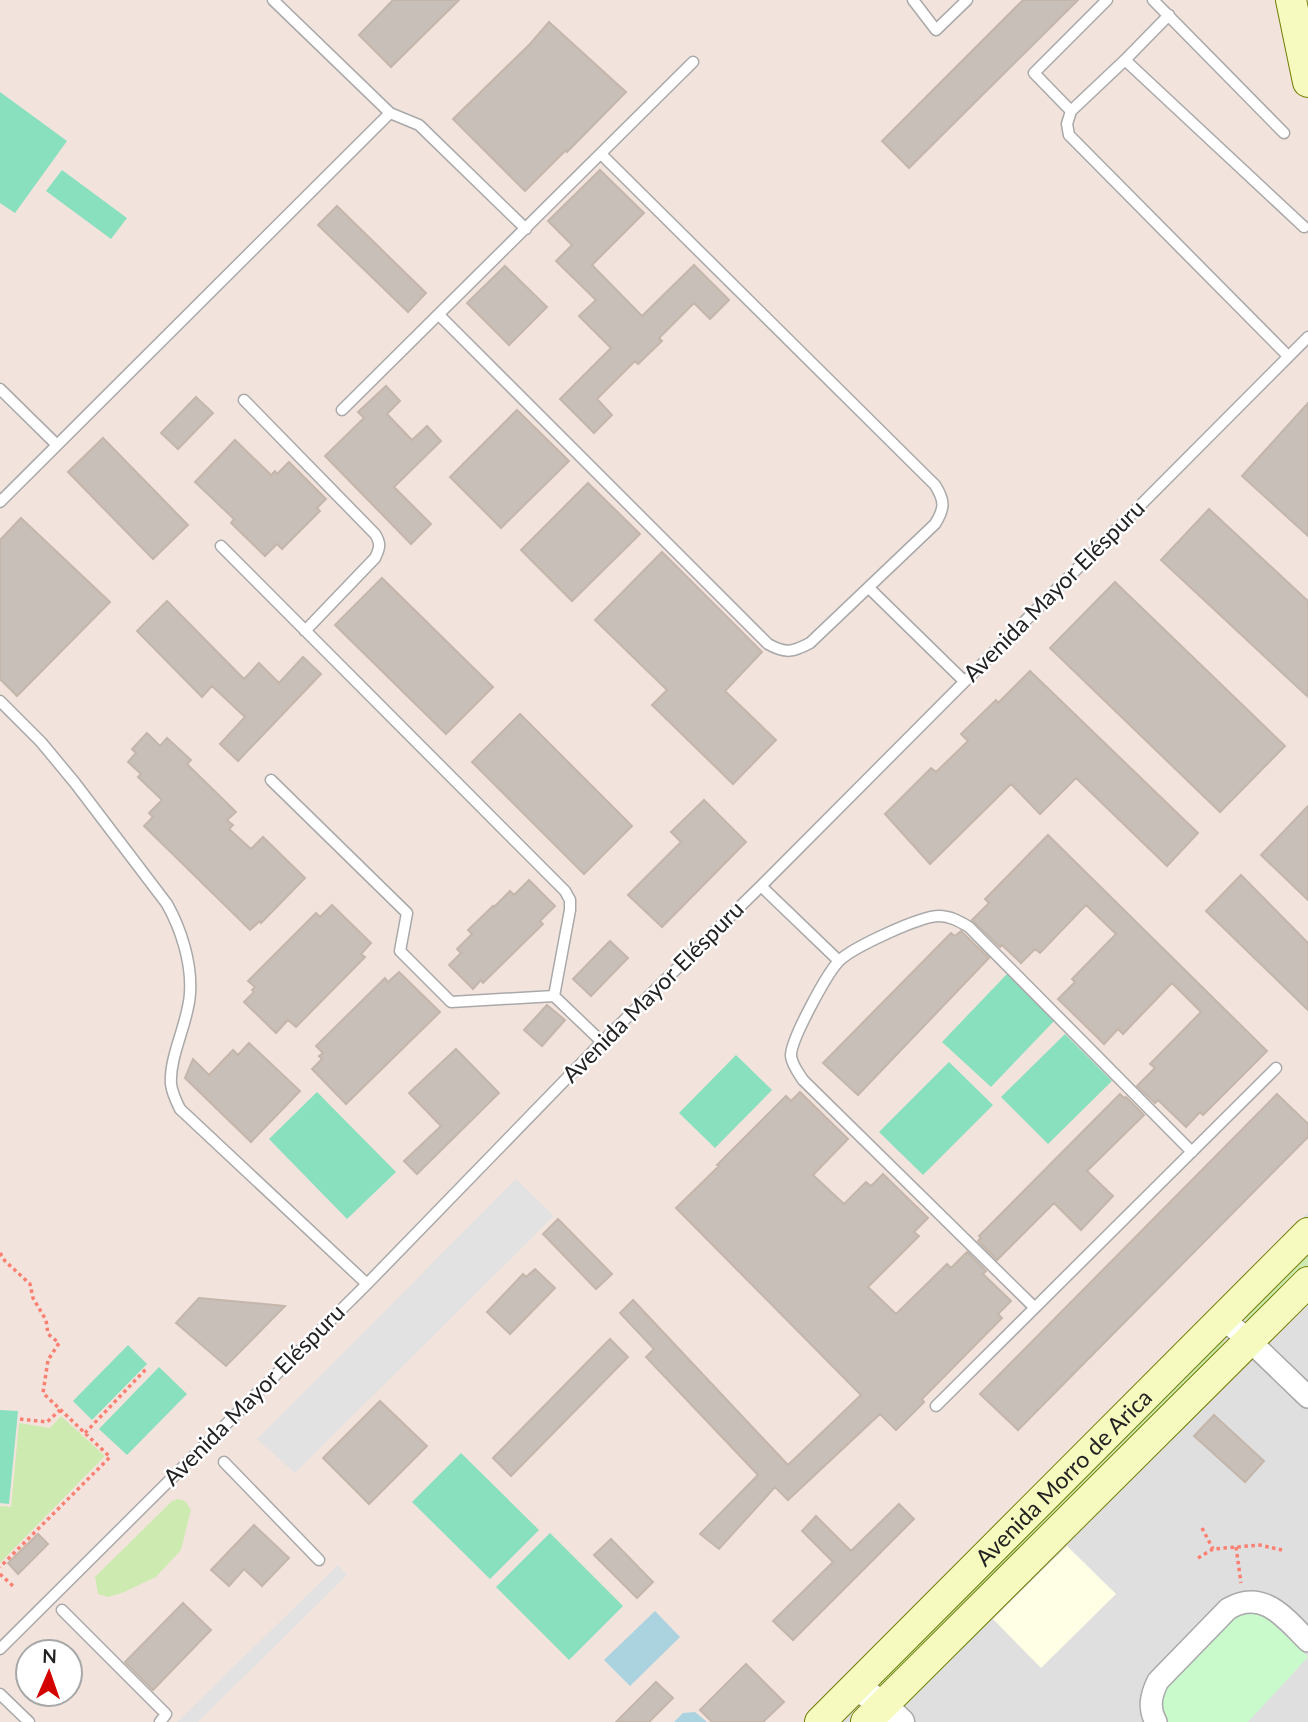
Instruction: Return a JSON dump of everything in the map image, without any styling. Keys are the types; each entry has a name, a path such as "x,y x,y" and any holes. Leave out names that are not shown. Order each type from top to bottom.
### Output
{"main road":[{"path":"1291,0 1308,82"},
{"name":"Avenida Morro de Arica","path":"831,1719 857,1687 1308,1233"},
{"name":"Avenida Morro de Arica","path":"884,1716 1308,1282"}],"street":[{"path":"1223,1319 1308,1397"},
{"path":"1156,1722 1150,1706 1158,1681 1228,1609 1242,1602 1262,1603 1276,1610 1308,1641"},
{"path":"857,1687 884,1716"}],"lane":[{"path":"273,0 390,113 419,125 526,229"},
{"path":"913,0 936,30 967,0"},
{"path":"1072,111 1034,73 1107,0"},
{"path":"1153,0 1284,133"},
{"path":"1169,15 1072,111 1067,124 1069,135 1288,356"},
{"path":"1125,60 1304,228"},
{"path":"342,410 694,62"},
{"path":"0,502 390,113"},
{"path":"439,314 768,644 780,650 796,651 810,643 935,524 943,513 943,497 935,485 601,154"},
{"name":"Avenida Mayor Eléspuru","path":"0,1649 367,1284 602,1042 1308,337"},
{"path":"0,389 57,445"},
{"path":"244,400 380,541 380,550 375,558 305,631"},
{"path":"221,546 565,891 570,900 570,910 554,996"},
{"path":"869,588 964,681"},
{"path":"0,701 41,742 75,783 176,919 182,937 190,992 172,1070 171,1083 180,1109 367,1284"},
{"path":"271,780 407,913 400,951 451,1002 554,996 602,1042"},
{"path":"761,886 839,961"},
{"path":"1034,1307 803,1080 793,1065 791,1053 795,1039 839,961 855,948 924,918 946,916 957,920 969,927 1192,1152"},
{"path":"936,1406 1276,1069"},
{"path":"224,1462 319,1560"},
{"path":"62,1609 166,1714 160,1722"},
{"path":"0,1694 29,1722"}],"path":[{"path":"0,1253 30,1284 33,1298 46,1320 48,1334 59,1343 48,1360 43,1393 110,1457 0,1567"},
{"path":"85,1433 147,1368"},
{"path":"20,1419 47,1422 60,1409"},
{"path":"1202,1528 1213,1549"},
{"path":"1198,1558 1213,1549 1261,1545 1282,1550"},
{"path":"1236,1547 1242,1602"},
{"path":"0,1574 13,1586"}],"shaded area":[{"path":"0,0 1308,0 1308,1212 807,1722 0,1722"},
{"path":"516,1179 554,1216 295,1473 257,1439"},
{"path":"1308,1212 1308,1722 807,1722"},
{"path":"1067,1546 1116,1594 1041,1668 993,1619"},
{"path":"338,1565 347,1575 198,1722 177,1722"}],"green space":[{"path":"0,92 67,141 15,213 0,203"},
{"path":"62,170 127,218 111,239 46,191"},
{"path":"1007,974 1056,1019 991,1087 942,1042"},
{"path":"1065,1034 1112,1081 1048,1144 1001,1097"},
{"path":"736,1055 772,1090 715,1148 679,1113"},
{"path":"949,1062 993,1105 923,1175 879,1132"},
{"path":"317,1092 396,1172 347,1219 269,1139"},
{"path":"1308,1245 1308,1266 1250,1324 1240,1313"},
{"path":"1217,1335 1229,1346 883,1693 870,1682"},
{"path":"128,1345 147,1364 92,1420 73,1401"},
{"path":"159,1367 187,1394 127,1455 99,1429"},
{"path":"0,1410 18,1411 9,1504 0,1503"},
{"path":"61,1416 105,1456 0,1563 0,1506 11,1507 19,1423 50,1428"},
{"path":"461,1453 539,1530 490,1579 412,1502"},
{"path":"172,1501 185,1501 191,1510 181,1550 156,1577 122,1593 108,1597 98,1594 95,1577"},
{"path":"550,1533 623,1606 569,1660 496,1587"},
{"path":"1245,1612 1265,1616 1308,1657 1248,1722 1167,1722 1162,1703 1165,1688 1234,1618"}],"water":[{"path":"655,1611 680,1637 630,1686 604,1660"},
{"path":"695,1712 707,1722 674,1722 683,1713"}],"building":[{"path":"393,0 459,0 391,67 359,35"},
{"path":"1023,0 1078,0 909,168 882,141"},
{"path":"549,22 626,92 525,191 453,119"},
{"path":"600,170 644,213 592,265 642,316 694,265 729,300 710,319 694,303 659,338 662,341 638,364 635,361 597,399 612,415 594,433 560,399 611,348 579,316 596,300 556,261 572,245 548,221"},
{"path":"337,206 426,293 408,312 318,225"},
{"path":"505,266 547,307 509,345 467,303"},
{"path":"386,386 400,401 387,414 412,440 427,426 441,441 394,487 431,524 411,544 325,456 364,418 358,412"},
{"path":"196,397 213,413 178,449 161,433"},
{"path":"1308,403 1308,536 1242,476"},
{"path":"517,410 569,461 501,528 450,477"},
{"path":"103,438 188,525 153,559 68,472"},
{"path":"235,440 271,475 275,471 277,474 289,462 326,499 317,508 320,511 282,549 277,544 265,556 231,523 234,519 195,482"},
{"path":"588,483 640,534 572,601 521,550"},
{"path":"1209,509 1308,601 1308,697 1161,560"},
{"path":"21,518 110,602 17,696 0,679 0,540"},
{"path":"662,552 762,652 725,691 776,740 733,784 652,705 667,690 595,620"},
{"path":"382,578 493,687 446,734 335,625"},
{"path":"1115,582 1285,746 1220,812 1050,648"},
{"path":"167,601 244,679 259,663 279,683 303,657 321,674 238,761 220,744 245,717 212,686 202,697 137,631"},
{"path":"1030,671 1198,833 1167,866 1076,778 1040,814 1011,784 930,864 885,814 931,768 936,772 968,741 961,734"},
{"path":"520,714 632,826 584,874 472,762"},
{"path":"147,733 160,746 167,738 191,760 187,764 236,812 227,820 233,825 229,829 251,849 263,837 305,878 261,923 260,921 250,930 144,826 153,817 149,813 162,800 138,777 141,774 128,762 136,753 132,749"},
{"path":"704,800 746,842 662,927 628,895 681,842 671,832"},
{"path":"1308,806 1308,900 1261,855"},
{"path":"1048,835 1267,1051 1203,1115 1200,1112 1186,1127 1158,1100 1155,1103 1137,1086 1155,1068 1150,1064 1201,1012 1172,983 1123,1034 1118,1029 1104,1044 1058,999 1075,982 1072,979 1116,934 1086,905 1040,953 1035,949 1021,963 972,920 989,903 985,899"},
{"path":"1241,875 1308,943 1308,1010 1206,911"},
{"path":"529,880 555,906 540,921 543,924 483,983 481,980 473,989 449,965 461,953 457,949 472,934 468,930 493,906 510,891 514,895"},
{"path":"332,905 371,943 361,954 365,957 296,1027 288,1020 276,1033 244,1002 254,992 252,990 255,987 248,981 316,913 320,917"},
{"path":"961,931 989,958 858,1095 823,1063 951,933 955,936"},
{"path":"610,941 628,958 591,996 573,979"},
{"path":"399,972 440,1012 346,1104 312,1069 322,1059 319,1056 323,1053 316,1046 385,978 388,982"},
{"path":"547,1005 565,1020 542,1046 524,1030"},
{"path":"249,1043 300,1091 251,1142 185,1078 193,1059 209,1075 233,1050 238,1055"},
{"path":"456,1049 499,1093 417,1174 404,1161 441,1126 409,1093"},
{"path":"800,1092 848,1139 813,1175 844,1204 866,1182 871,1186 883,1174 928,1218 914,1232 919,1236 868,1287 896,1314 947,1264 951,1268 967,1252 986,1271 983,1274 1011,1301 998,1314 1002,1318 922,1399 924,1402 896,1430 880,1414 788,1500 775,1487 719,1549 700,1534 758,1475 646,1357 654,1349 620,1313 633,1300 788,1465 861,1395 676,1208 786,1096 791,1101"},
{"path":"1120,1094 1144,1115 1087,1171 1113,1196 1081,1230 1054,1203 997,1260 978,1241 981,1238 979,1236"},
{"path":"1277,1094 1308,1124 1308,1137 1018,1430 980,1394"},
{"path":"558,1219 612,1274 596,1289 543,1234"},
{"path":"535,1269 555,1288 510,1334 487,1312 523,1274 526,1277"},
{"path":"199,1298 285,1306 226,1366 176,1323"},
{"path":"610,1339 628,1357 511,1476 493,1458"},
{"path":"380,1401 427,1446 369,1504 323,1458"},
{"path":"1214,1415 1264,1461 1245,1482 1194,1436"},
{"path":"899,1504 914,1519 793,1640 773,1621 833,1562 802,1531 816,1516 851,1551"},
{"path":"254,1525 289,1558 262,1586 244,1569 229,1586 211,1570"},
{"path":"38,1534 48,1544 18,1574 8,1563"},
{"path":"611,1539 653,1582 637,1598 594,1555"},
{"path":"183,1603 211,1630 153,1690 125,1662"},
{"path":"746,1664 784,1702 763,1722 712,1722 700,1710"},
{"path":"656,1682 673,1698 649,1722 616,1722"}]}
